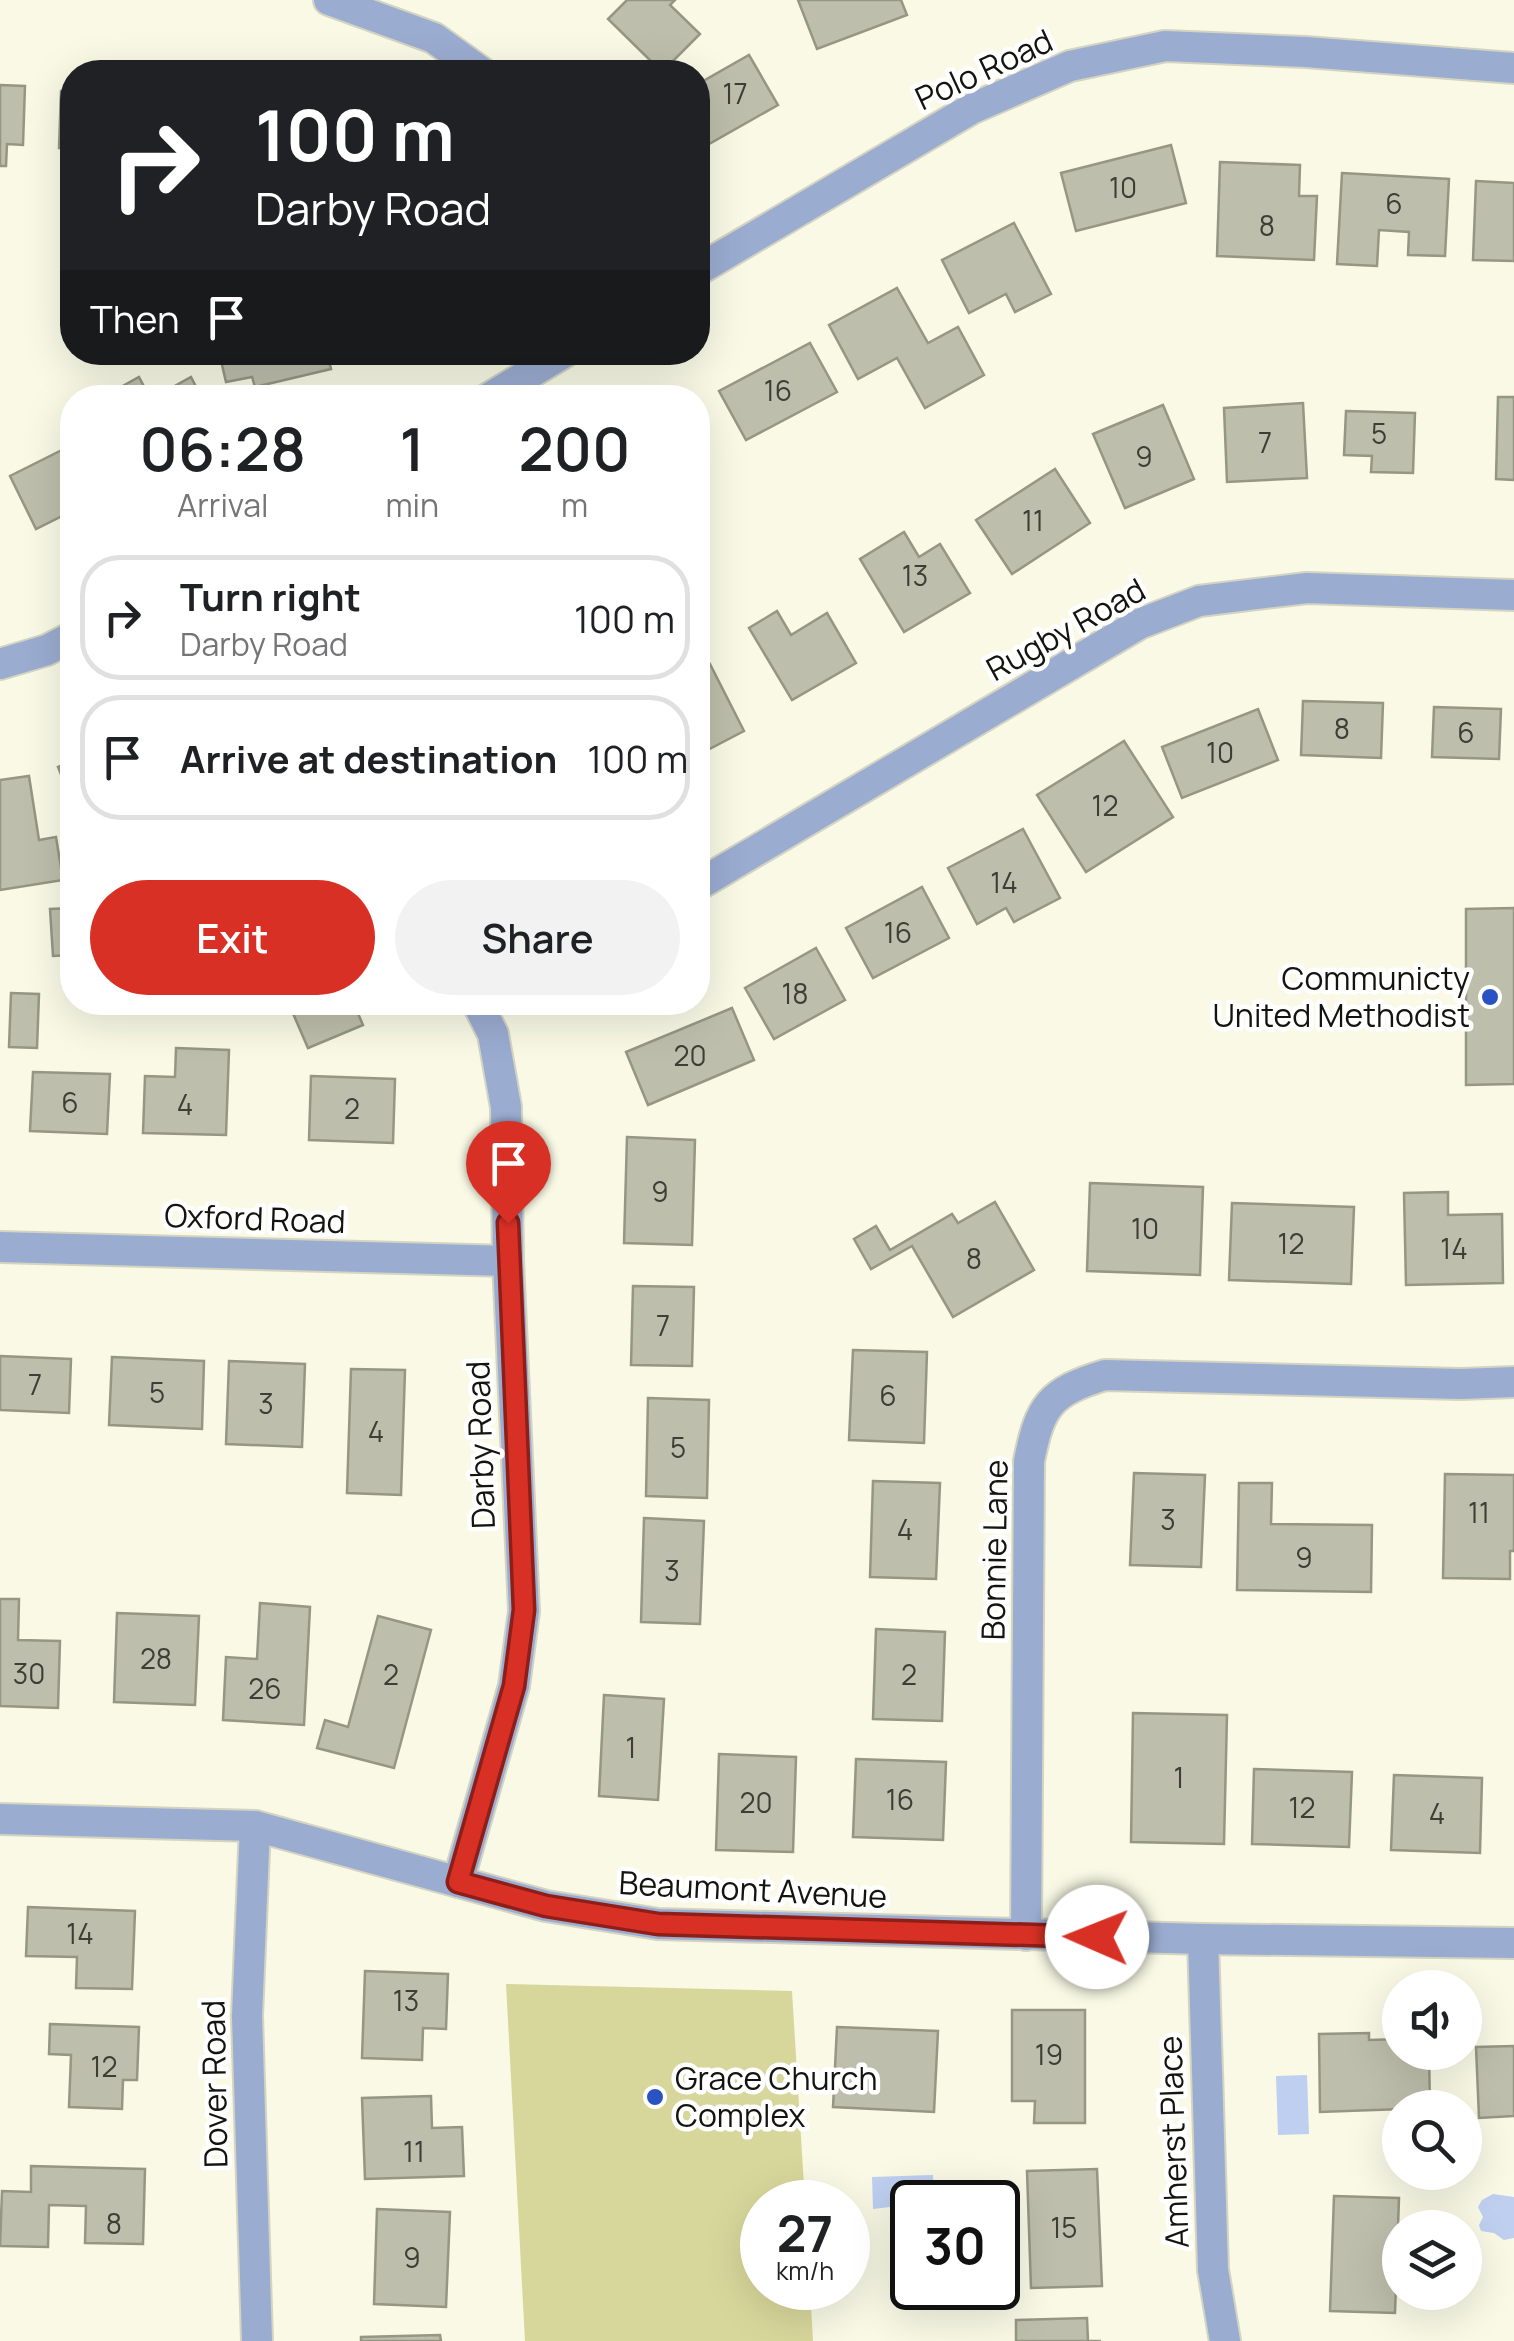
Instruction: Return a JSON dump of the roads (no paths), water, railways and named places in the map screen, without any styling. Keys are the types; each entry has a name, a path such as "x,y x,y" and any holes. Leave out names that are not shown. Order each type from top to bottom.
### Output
{"street":[{"path":"329,0 434,38 464,60"},
{"name":"Polo Road","path":"710,263 971,109 1070,66 1165,46 1514,68"},
{"path":"510,385 544,365"},
{"name":"Rugby Road","path":"710,878 1140,624 1200,602 1307,588 1514,595"},
{"path":"0,664 60,643"},
{"name":"Darby Road","path":"458,1882 514,1686 524,1610 508,1262 506,1107 489,1015"},
{"name":"Oxford Road","path":"0,1247 508,1262"},
{"name":"Bonnie Lane","path":"1026,1935 1029,1461 1037,1423 1058,1394 1104,1375 1514,1382"},
{"name":"Beaumont Avenue","path":"0,1819 255,1826 546,1906 658,1924 1203,1939 1514,1942"},
{"name":"Dover Road","path":"255,1826 247,2016 257,2341"},
{"name":"Amherst Place","path":"1203,1939 1213,2270 1225,2341"}],"water":[{"path":"1307,2075 1309,2134 1278,2135 1276,2076"},
{"path":"933,2175 933,2180 890,2180 890,2207 873,2209 872,2177"},
{"path":"1493,2194 1514,2197 1514,2238 1504,2240 1482,2231 1482,2210 1478,2207"}],"place":[{"name":"Communicty United Methodist","path":"1490,997"},
{"name":"Grace Church Complex","path":"655,2097"}]}
